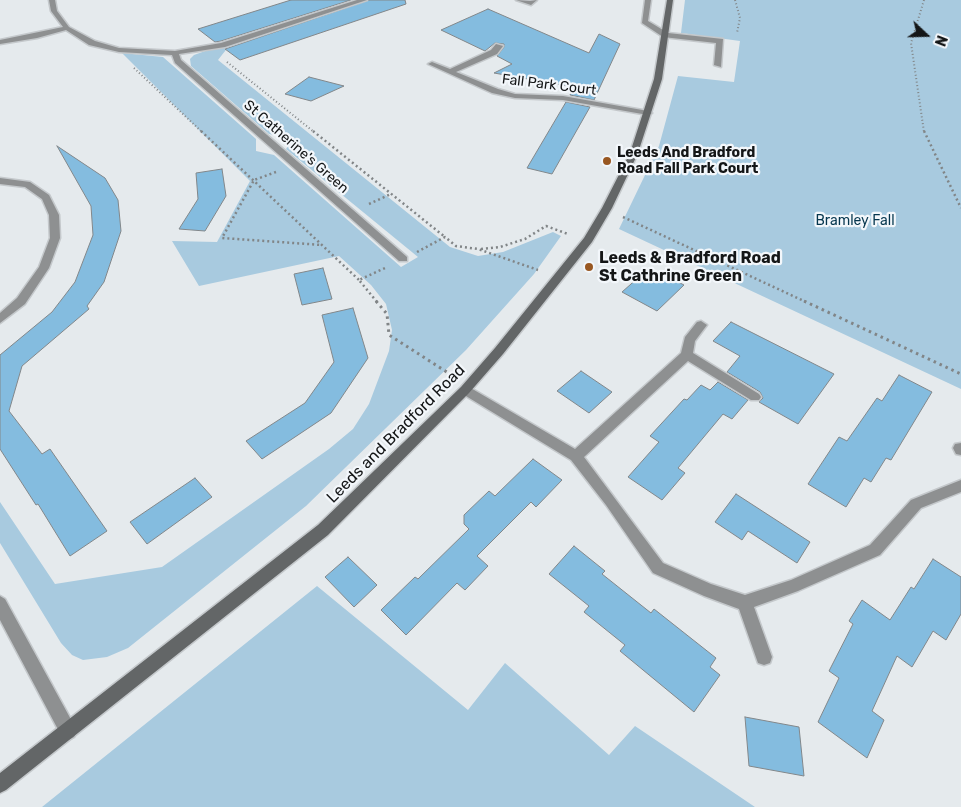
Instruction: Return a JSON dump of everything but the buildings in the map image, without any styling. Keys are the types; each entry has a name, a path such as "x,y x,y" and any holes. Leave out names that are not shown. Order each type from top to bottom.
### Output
{"main road":[{"name":"Leeds and Bradford Road","path":"0,784 323,530 467,388 560,277 588,240 607,208 634,153 648,113 658,79 670,0"}],"street":[{"path":"52,0 54,11 67,28 92,43 114,49 175,53 233,41 364,0"},
{"path":"519,0 530,2 534,0"},
{"path":"648,0 644,22 666,35 720,41 718,65"},
{"path":"0,42 37,36 67,28"},
{"name":"Fall Park Court","path":"449,72 494,52 499,46"},
{"name":"St Catherine's Green","path":"175,53 178,62 403,259"},
{"name":"Fall Park Court","path":"432,64 476,85 515,96 563,98 648,113"},
{"path":"0,181 27,184 46,197 54,215 55,238 44,268 21,302 0,319"},
{"path":"576,456 687,355 689,340 701,325"},
{"path":"687,355 755,397"},
{"path":"467,388 576,456 611,501 658,568 709,591 745,603 793,586 875,550 916,504 961,486"},
{"path":"745,603 764,657"},
{"path":"0,604 68,731"}],"path":[{"path":"720,41 736,38 740,18 735,0"},
{"path":"924,0 911,43 923,129 961,208"},
{"path":"233,41 223,58 456,246 478,250 560,277"},
{"path":"114,49 360,280 387,314 389,336 467,388"},
{"path":"295,165 254,180 222,238 322,245"},
{"path":"607,208 961,374"},
{"path":"478,250 500,247 516,242 546,226 588,240"},
{"path":"360,280 444,237"}],"green space":[{"name":"Bramley Fall","path":"685,0 961,0 961,389 619,229 659,146 678,76 734,82 740,41 681,33"},
{"path":"229,46 218,60 450,247 478,256 503,252 553,232 561,236 534,274 466,350 306,506 128,648 107,657 83,660 72,655 61,643 0,543 0,502 55,584 162,567 329,449 353,429 369,404 389,351 392,330 386,304 371,285 339,256 199,286 172,241 217,242 250,181 122,53 163,57 256,139 256,151 274,155 401,267 418,257 286,149 290,144 289,141 280,136 269,134 191,66 190,59 194,55"},
{"path":"317,586 468,710 505,663 609,755 635,726 755,807 42,807"}],"place":[{"name":"Leeds And Bradford Road Fall Park Court","path":"607,161"},
{"name":"Leeds & Bradford Road St Cathrine Green","path":"589,267"}]}
